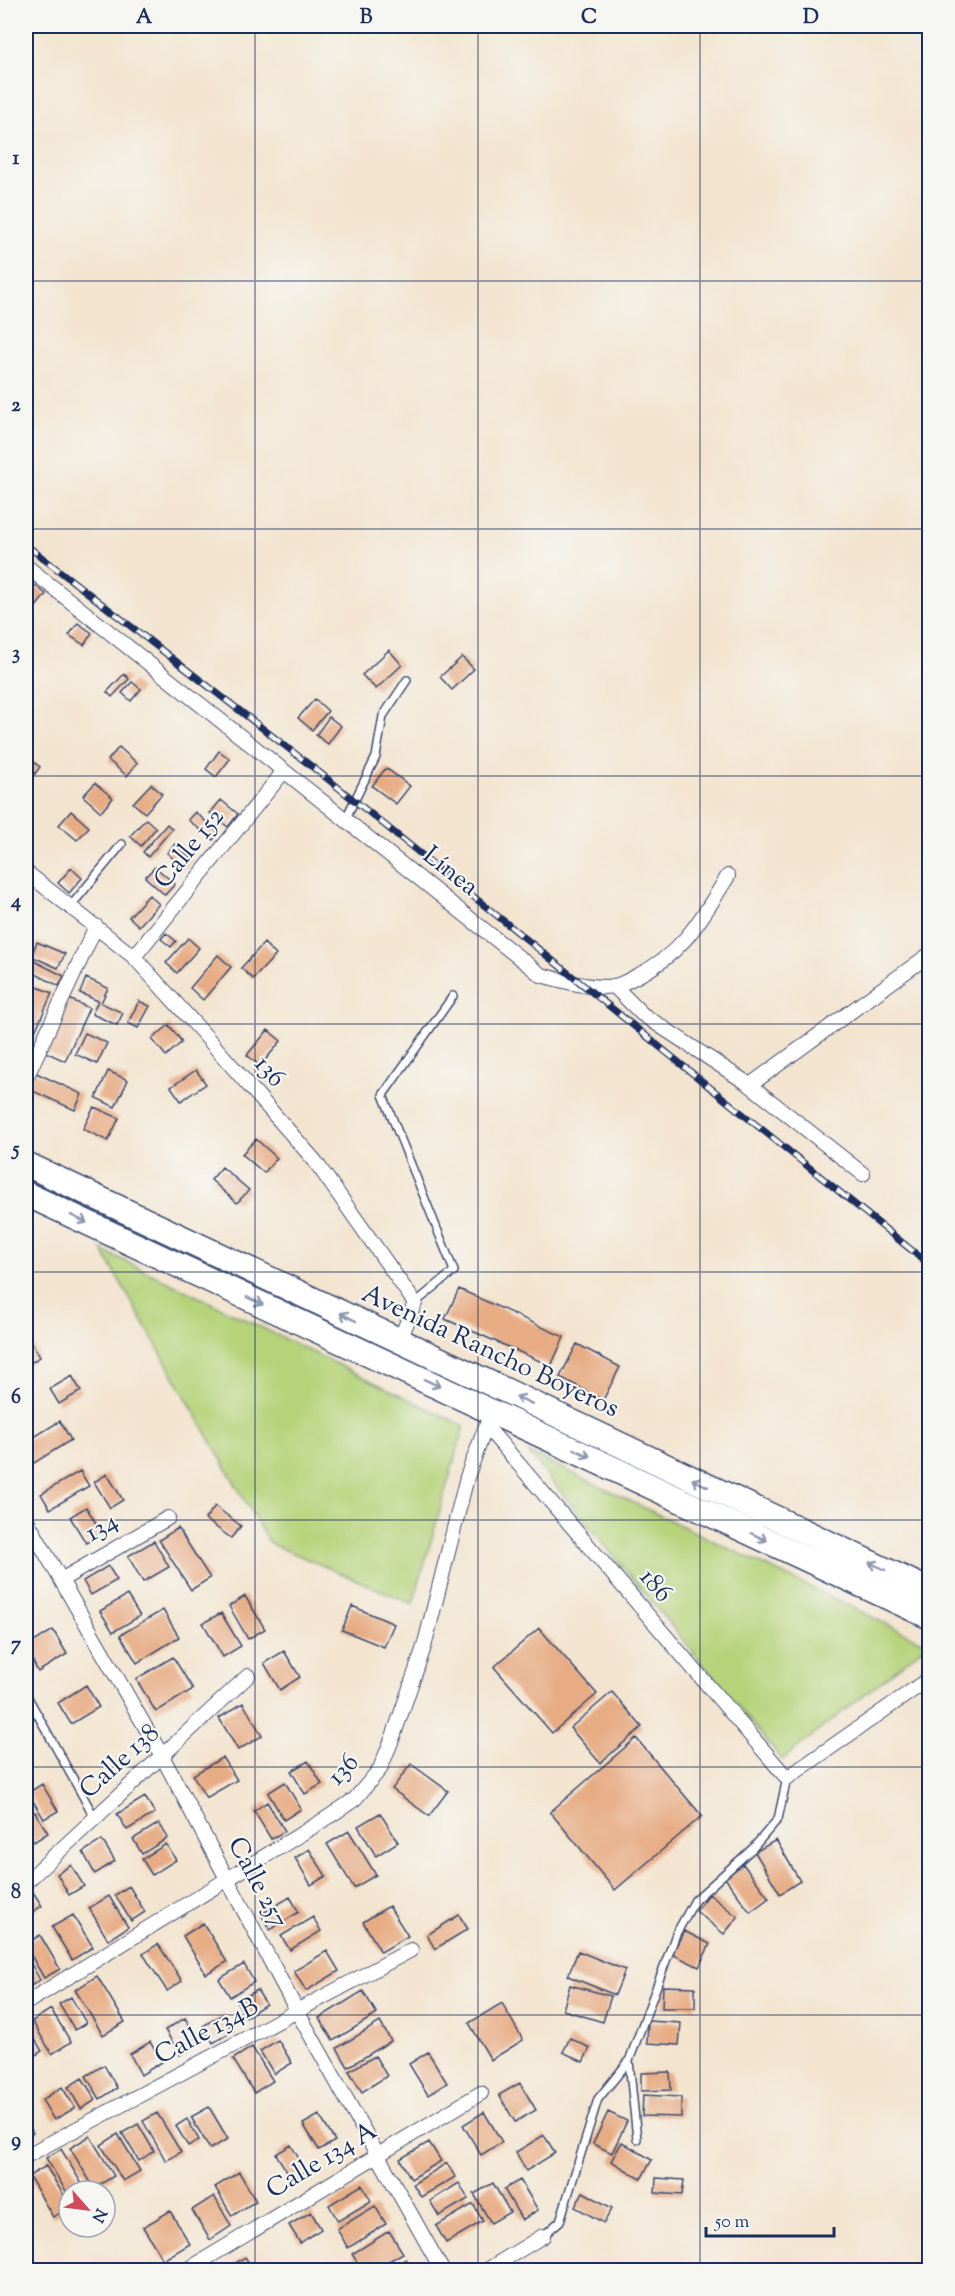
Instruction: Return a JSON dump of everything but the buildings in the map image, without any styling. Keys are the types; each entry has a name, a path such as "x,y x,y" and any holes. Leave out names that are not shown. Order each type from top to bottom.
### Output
{"highway":[{"name":"Avenida Rancho Boyeros","path":"26,1164 930,1591"},
{"name":"Avenida Rancho Boyeros","path":"26,1194 489,1418 930,1617"}],"street":[{"name":"Línea","path":"26,566 541,975 596,986 614,986"},
{"name":"Calle 152","path":"134,957 284,771"},
{"name":"136","path":"26,872 134,957 315,1161 415,1303"},
{"path":"728,876 698,924 672,956 614,986 642,1014 750,1085 863,1174"},
{"path":"26,1078 96,927"},
{"path":"750,1085 930,954"},
{"path":"399,1342 415,1303"},
{"name":"136","path":"26,2003 355,1799 380,1768 424,1647 467,1477 489,1418"},
{"name":"186","path":"489,1418 787,1778"},
{"name":"134","path":"61,1580 168,1518"},
{"name":"Calle 257","path":"26,1519 162,1756 297,2012 376,2157 442,2271"},
{"name":"Calle 138","path":"26,1882 248,1676"},
{"path":"787,1778 930,1678"},
{"name":"Calle 134B","path":"26,2157 411,1950"},
{"name":"Calle 134 A","path":"187,2271 481,2093"},
{"path":"487,2271 543,2236"}],"lane":[{"path":"345,820 376,757 383,716 407,680"},
{"path":"70,907 122,844"},
{"path":"415,1303 454,1271 383,1095 453,996"},
{"path":"26,1694 95,1818"},
{"path":"543,2236 560,2221 598,2099 629,2061 676,1934 695,1900 753,1848 778,1819 787,1778"},
{"path":"629,2061 637,2139"}],"green space":[{"path":"102,1250 464,1426 413,1604 269,1543"},
{"path":"528,1452 928,1644 782,1760"}],"railway":[{"path":"26,545 324,776 930,1265"}]}
